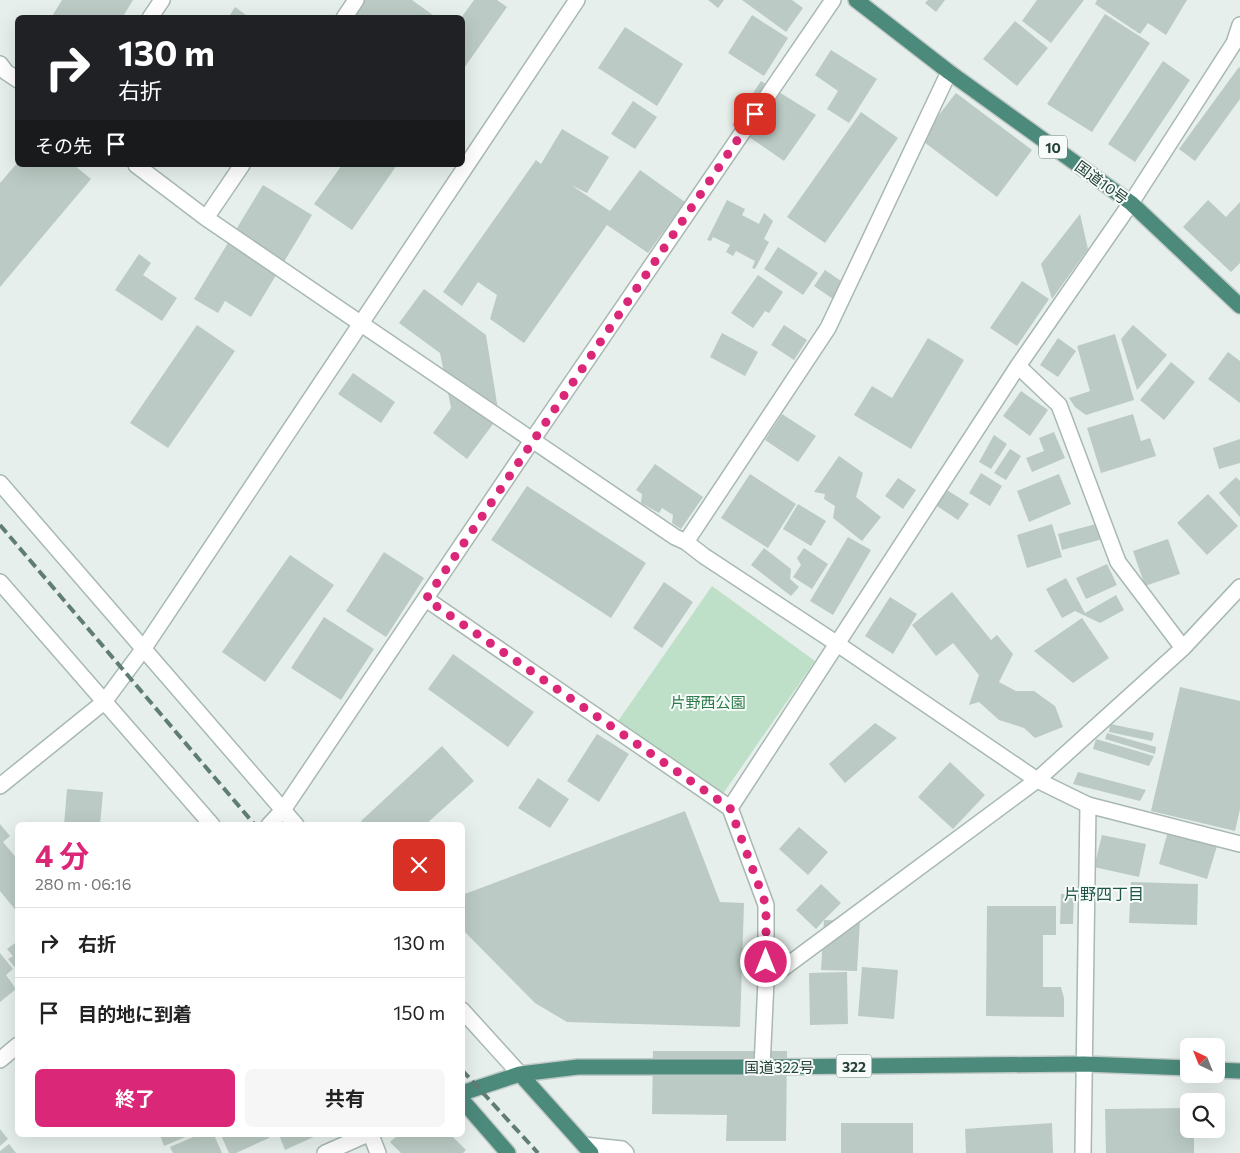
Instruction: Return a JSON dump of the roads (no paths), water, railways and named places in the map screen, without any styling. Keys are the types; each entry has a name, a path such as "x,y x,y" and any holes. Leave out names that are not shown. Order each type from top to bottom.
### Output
{"highway":[{"name":"国道10号","path":"856,0 949,72 1131,203 1240,306"},
{"name":"国道322号","path":"465,1092 520,1074 578,1067 1084,1064 1180,1068"},
{"path":"1225,1070 1240,1071"},
{"path":"520,1074 588,1149"},
{"path":"465,1103 508,1153"}],"street":[{"path":"152,15 162,0"},
{"path":"346,15 356,0"},
{"path":"465,166 576,0"},
{"path":"272,822 283,810 533,439 833,0"},
{"path":"730,808 1018,366 1237,45 1240,25"},
{"path":"0,64 6,72 15,78"},
{"path":"686,542 828,328 949,72"},
{"path":"139,167 206,218 533,439 674,537 686,542 1037,780 1088,805 1240,844"},
{"path":"206,218 241,167"},
{"path":"0,786 104,702 144,648 464,167"},
{"path":"1018,366 1059,405 1118,562 1183,648"},
{"path":"0,483 293,822"},
{"path":"0,582 209,822"},
{"path":"766,981 1037,780 1183,648 1240,588"},
{"path":"426,599 730,808 766,905 766,981 762,1067"},
{"path":"1083,1153 1088,805"},
{"path":"465,1013 520,1074"},
{"path":"0,1060 15,1048"},
{"path":"325,1153 361,1137"},
{"path":"372,1137 378,1153"},
{"path":"588,1149 622,1149 626,1153"}],"railway":[{"path":"0,525 252,822"},
{"path":"465,1073 538,1153"}],"district":[{"name":"片野四丁目","path":"1104,893"}],"park label":[{"name":"片野西公園","path":"708,702"}]}
